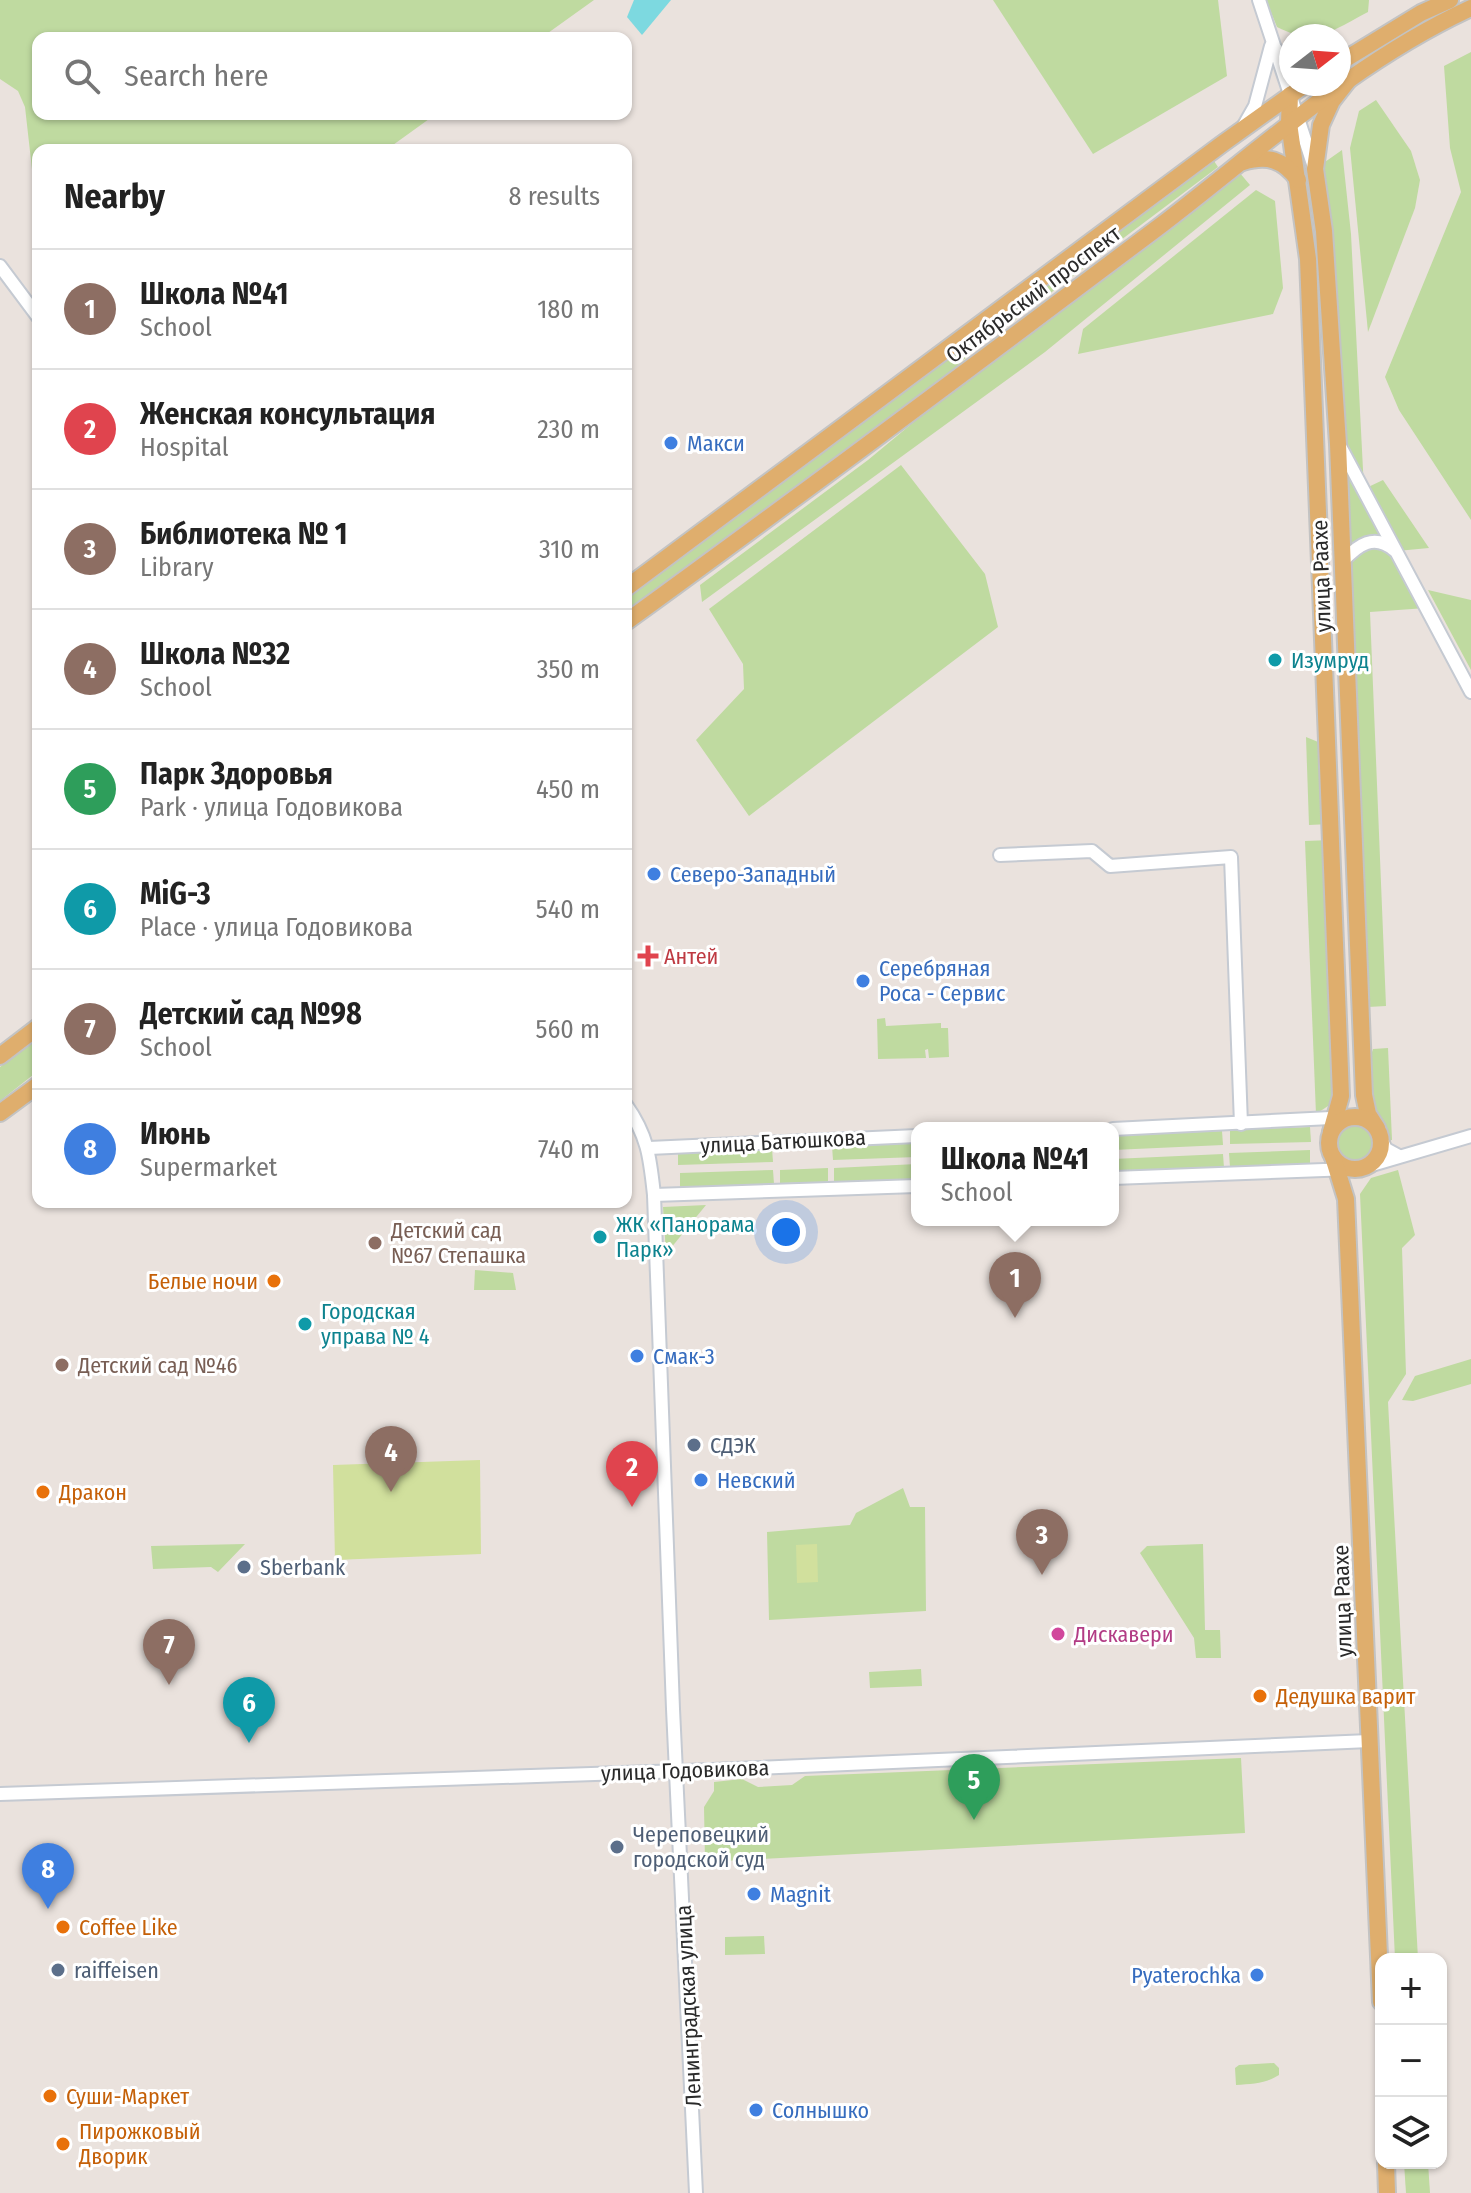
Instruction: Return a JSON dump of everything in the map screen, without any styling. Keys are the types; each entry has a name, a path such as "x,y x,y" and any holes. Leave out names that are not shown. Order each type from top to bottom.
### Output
{"main road":[{"path":"1351,55 1421,13 1450,0"},
{"path":"1351,77 1427,28 1471,8"},
{"name":"Октябрьский проспект","path":"632,584 1289,96"},
{"name":"улица Раахе","path":"1290,96 1308,259 1341,1096 1339,1123"},
{"path":"1233,166 1326,96"},
{"name":"улица Раахе","path":"1336,96 1321,125 1315,169 1324,231 1338,444 1364,1095 1368,1114 1378,1132"},
{"path":"1215,149 1233,166"},
{"path":"1233,166 1259,158 1272,158 1282,163 1299,182"},
{"name":"Октябрьский проспект","path":"632,618 865,448 1153,231 1167,230 1227,182 1233,166"},
{"path":"0,1056 32,1032"},
{"path":"0,1113 32,1089"},
{"path":"1346,1199 1351,1179 1347,1165 1329,1148 1339,1123 1365,1119 1378,1132 1378,1155 1347,1165"},
{"name":"улица Раахе","path":"1347,1165 1379,1953"},
{"path":"1386,2169 1387,2193"}],"street":[{"path":"1259,0 1279,65"},
{"path":"1271,43 1279,54"},
{"path":"1241,130 1255,106 1271,43"},
{"path":"1351,51 1367,45"},
{"path":"1293,120 1315,169"},
{"path":"0,266 32,309"},
{"path":"1338,444 1471,692"},
{"path":"1343,561 1354,548 1367,542 1379,541 1396,552"},
{"path":"1000,855 1092,851 1110,866 1231,857 1241,1124"},
{"name":"Ленинградская улица","path":"632,1114 649,1148 654,1195 696,2193"},
{"path":"1119,1129 1339,1123"},
{"path":"1378,1132 1386,1149 1399,1156"},
{"name":"улица Батюшкова","path":"649,1148 911,1136"},
{"path":"1119,1178 1347,1165 1399,1156 1471,1136"},
{"path":"654,1195 911,1186"},
{"name":"улица Годовикова","path":"0,1794 676,1771 1369,1741"}],"green space":[{"path":"0,0 594,0 549,32 32,32 32,120 428,120 394,144 32,144 32,169 25,107 18,91 0,79"},
{"path":"993,0 1218,0 1227,76 1093,154"},
{"path":"1266,0 1369,0 1368,12 1345,24 1279,24 1277,27"},
{"path":"1471,52 1471,520 1399,410 1385,377 1461,192 1450,148 1444,66"},
{"path":"1376,100 1411,151 1420,180 1415,208 1368,332 1350,148 1359,111"},
{"path":"1342,150 1351,234 1364,489 1383,480 1429,548 1397,551 1426,608 1370,612 1386,1006 1368,1007 1315,169"},
{"path":"1214,161 1218,167 972,352 937,385 632,607 632,592"},
{"path":"1239,172 1250,185 1045,352 702,602 700,585 868,460 1008,344"},
{"path":"1256,190 1275,201 1283,288 1273,314 1078,354 1083,329"},
{"path":"901,465 985,574 998,627 749,816 696,740 744,689 743,664 709,609"},
{"path":"1428,590 1471,600 1471,670"},
{"path":"1306,737 1328,746 1330,824 1309,825"},
{"path":"1331,840 1343,1096 1316,1114 1305,841"},
{"path":"885,1018 886,1026 941,1023 941,1028 948,1028 949,1057 929,1058 928,1049 925,1050 926,1058 878,1059 877,1019"},
{"path":"32,1043 32,1076 0,1101 0,1067"},
{"path":"1388,1048 1392,1140 1381,1142 1363,1081 1373,1049"},
{"path":"1355,1124 1369,1129 1374,1143 1369,1157 1355,1162 1341,1157 1336,1143 1341,1129"},
{"path":"1310,1127 1311,1142 1230,1144 1230,1130"},
{"path":"1222,1131 1223,1145 1119,1150 1119,1136"},
{"path":"911,1142 911,1157 833,1160 832,1146"},
{"path":"772,1148 773,1162 678,1165 678,1152"},
{"path":"1310,1150 1310,1165 1230,1167 1229,1153"},
{"path":"1223,1154 1224,1168 1119,1174 1119,1159"},
{"path":"911,1164 911,1179 834,1182 834,1168"},
{"path":"828,1168 828,1182 780,1183 780,1170"},
{"path":"773,1170 774,1184 680,1187 680,1173"},
{"path":"1398,1170 1415,1235 1402,1248 1406,1374 1388,1402 1418,1953 1395,1953 1360,1194 1371,1178"},
{"path":"706,1205 666,1254 663,1207"},
{"path":"475,1270 513,1273 516,1290 474,1290"},
{"path":"1471,1359 1471,1384 1413,1401 1402,1400 1415,1376"},
{"path":"480,1460 481,1554 335,1560 333,1465"},
{"path":"903,1488 910,1507 925,1507 926,1611 769,1620 767,1532 850,1525 856,1513"},
{"path":"245,1544 218,1572 211,1567 153,1569 151,1546"},
{"path":"817,1544 818,1582 797,1583 796,1545"},
{"path":"1203,1544 1205,1630 1220,1630 1221,1658 1196,1658 1194,1638 1140,1553 1147,1546"},
{"path":"921,1669 922,1686 870,1688 869,1672"},
{"path":"1241,1758 1245,1833 705,1862 704,1807 714,1791 714,1782 742,1779 758,1787 792,1785 805,1776"},
{"path":"764,1936 765,1954 725,1955 725,1937"},
{"path":"1274,2063 1279,2068 1279,2075 1274,2078 1236,2085 1235,2068 1239,2065"},
{"path":"1404,2169 1428,2169 1430,2193 1406,2193"}],"water":[{"path":"634,0 671,0 642,35 627,17"}],"place":[{"name":"Макси","path":"671,443"},
{"name":"Изумруд","path":"1275,660"},
{"name":"Северо-Западный","path":"654,874"},
{"name":"Антей","path":"648,956"},
{"name":"Серебряная Роса - Сервис","path":"863,981"},
{"name":"ЖК «Панорама Парк»","path":"600,1237"},
{"name":"Детский сад №67 Степашка","path":"375,1243"},
{"name":"Белые ночи","path":"274,1281"},
{"name":"Школа №41","path":"1015,1318"},
{"name":"Городская управа № 4","path":"305,1324"},
{"name":"Смак-3","path":"637,1356"},
{"name":"Детский сад №46","path":"62,1365"},
{"name":"СДЭК","path":"694,1445"},
{"name":"Невский","path":"701,1480"},
{"name":"Дракон","path":"43,1492"},
{"name":"Школа №32","path":"391,1492"},
{"name":"Женская консультация","path":"632,1507"},
{"name":"Sberbank","path":"244,1567"},
{"name":"Библиотека № 1","path":"1042,1575"},
{"name":"Дискавери","path":"1058,1634"},
{"name":"Детский сад №98","path":"169,1685"},
{"name":"Дедушка варит","path":"1260,1696"},
{"name":"MiG-3","path":"249,1743"},
{"name":"Парк Здоровья","path":"974,1820"},
{"name":"Череповецкий городской суд","path":"617,1847"},
{"name":"Magnit","path":"754,1894"},
{"name":"Июнь","path":"48,1909"},
{"name":"Coffee Like","path":"63,1927"},
{"name":"raiffeisen","path":"58,1970"},
{"name":"Pyaterochka","path":"1257,1975"},
{"name":"Суши-Маркет","path":"50,2096"},
{"name":"Солнышко","path":"756,2110"},
{"name":"Пирожковый Дворик","path":"63,2144"}]}
